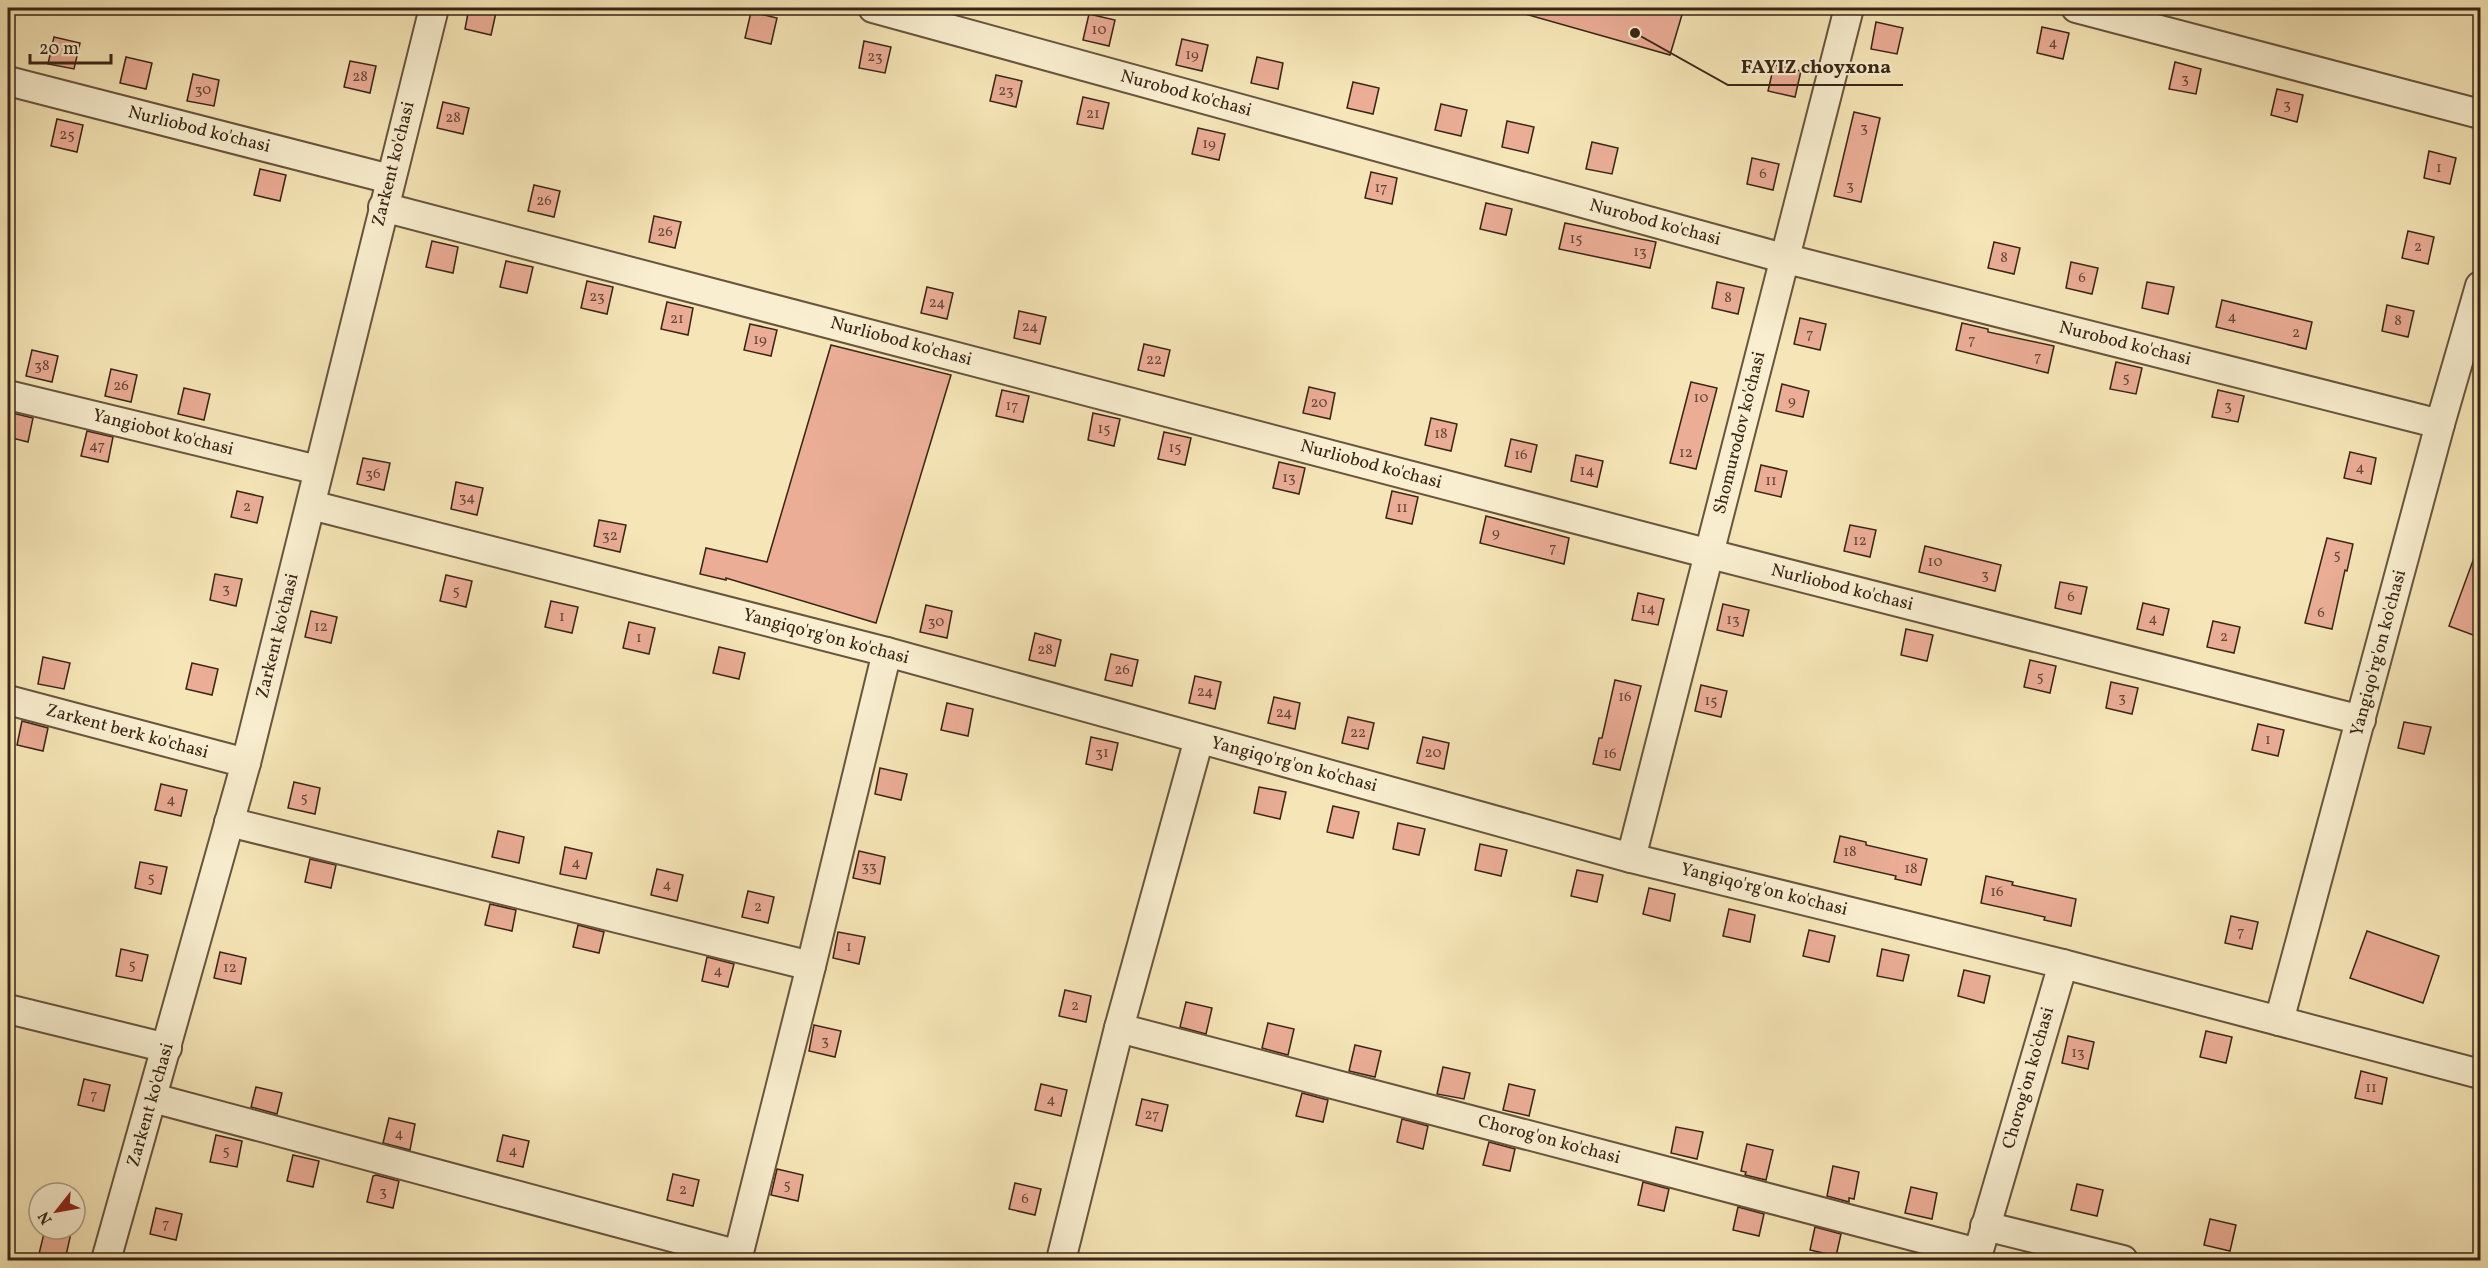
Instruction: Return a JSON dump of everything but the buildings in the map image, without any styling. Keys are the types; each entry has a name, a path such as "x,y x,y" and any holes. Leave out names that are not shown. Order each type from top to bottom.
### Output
{"street":[{"name":"Zarkent ko'chasi","path":"106,1260 246,763 434,8"},
{"name":"Nurobod ko'chasi","path":"873,8 1783,258 2440,424"},
{"name":"Shomurodov ko'chasi","path":"1631,858 1710,554 1783,258 1849,8"},
{"path":"2076,8 2481,114"},
{"name":"Nurliobod ko'chasi","path":"8,81 390,179"},
{"name":"Nurliobod ko'chasi","path":"383,207 1710,554 2361,720"},
{"name":"Yangiqo'rg'on ko'chasi","path":"2279,1021 2440,424 2475,323 2481,286"},
{"name":"Yangiobot ko'chasi","path":"8,395 318,470"},
{"name":"Yangiqo'rg'on ko'chasi","path":"311,505 887,652 1631,858 2063,964 2481,1074"},
{"path":"153,1098 738,1258 887,652"},
{"name":"Zarkent berk ko'chasi","path":"8,700 246,763"},
{"path":"1061,1260 1119,1028 1199,739"},
{"path":"229,822 811,966"},
{"name":"Chorog'on ko'chasi","path":"1980,1246 2063,964"},
{"path":"8,1009 167,1048"},
{"name":"Chorog'on ko'chasi","path":"1119,1028 1980,1246 2123,1260"}],"place":[{"name":"FAYIZ choyxona","path":"1635,33"}]}
